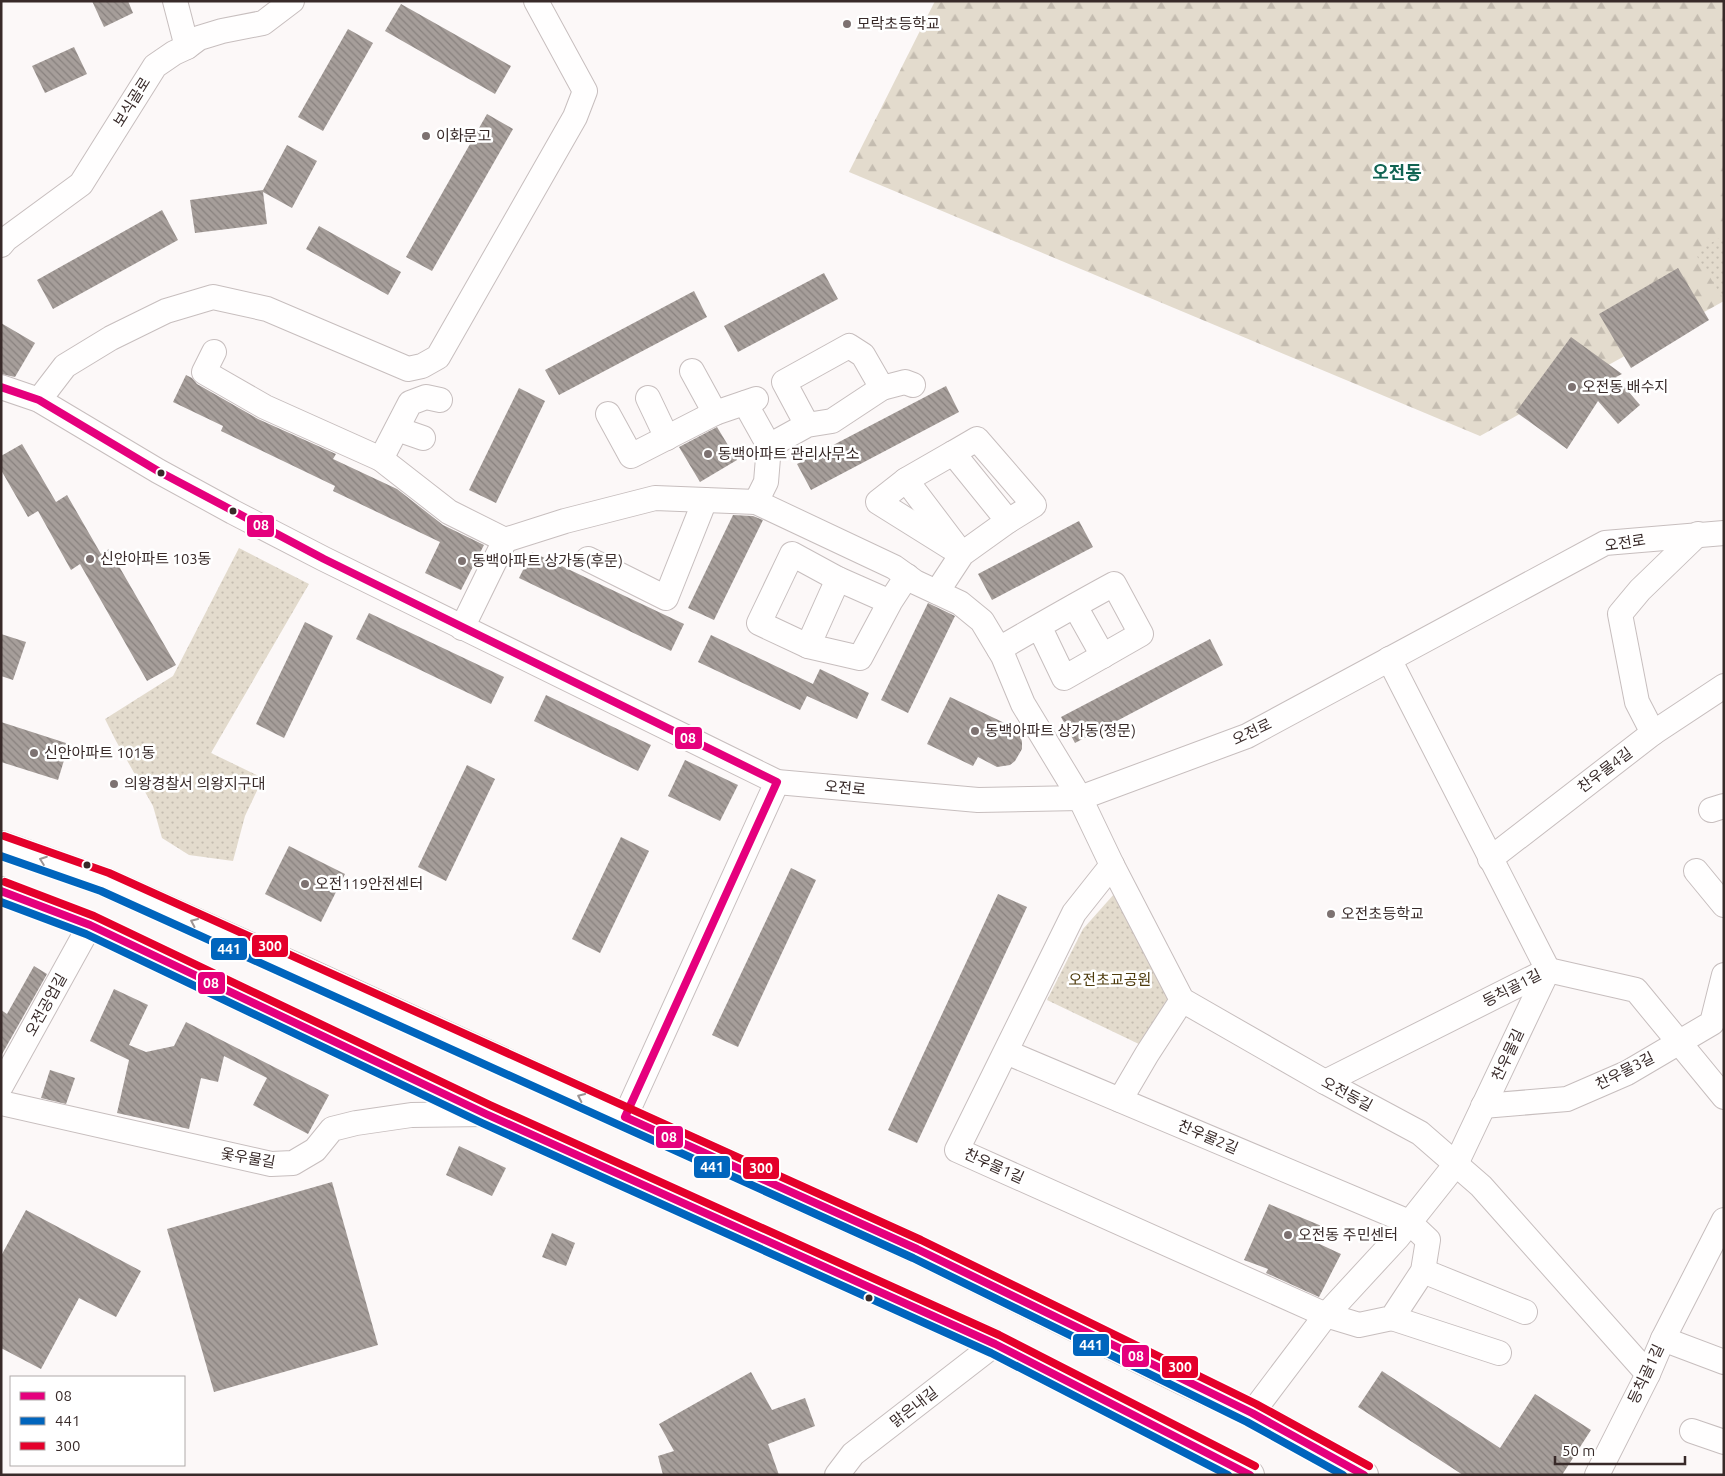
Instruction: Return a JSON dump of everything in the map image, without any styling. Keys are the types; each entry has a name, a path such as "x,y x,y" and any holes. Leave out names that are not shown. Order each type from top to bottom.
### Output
{"main road":[{"path":"1,845 114,886 917,1248 1252,1413 1364,1475"},
{"path":"1,891 90,925 486,1114 995,1344 1250,1475"}],"street":[{"path":"175,1 187,47"},
{"name":"보식골로","path":"1,245 6,239 81,184 155,66 199,38 222,31 263,23 292,1"},
{"path":"39,400 65,366 102,343 166,311 213,296 267,309 408,369 422,366 438,357 575,117 585,91 536,1"},
{"path":"807,425 784,382 849,346 863,355 882,388"},
{"path":"214,352 204,372 265,407 382,459 449,512 504,540 565,520 654,498 756,502 894,567 960,604 982,621 999,649 1023,704 1080,798 1112,865 1182,1000 1120,1100"},
{"path":"692,371 715,413"},
{"path":"769,446 807,425 832,421 882,388 905,382 913,385"},
{"name":"오전로","path":"1,388 39,400 158,471 233,512 462,628 777,782 978,800 1080,798 1247,736 1605,543 1724,533"},
{"path":"382,459 410,403 426,397 440,400"},
{"path":"648,398 667,438"},
{"path":"608,414 631,456 715,413 751,401 769,446 766,482 756,502"},
{"path":"397,429 423,438"},
{"path":"937,592 962,554 1008,521 953,453 906,480 878,502 962,554"},
{"path":"906,480 962,554"},
{"path":"588,558 666,598 705,500"},
{"path":"1653,733 1637,702 1620,614 1640,590 1698,534"},
{"path":"462,628 504,540"},
{"path":"890,602 838,579 792,554 759,623 808,646 860,658 890,602 907,576"},
{"path":"808,646 838,579"},
{"path":"999,649 1114,584 1141,634 1064,678 1040,626"},
{"path":"1075,606 1103,656"},
{"path":"1389,659 1548,970"},
{"name":"찬우물4길","path":"1490,859 1653,733 1723,688"},
{"path":"625,1118 777,782"},
{"name":"찬우물1길","path":"1112,865 1074,914 958,1150 1326,1315"},
{"path":"1696,871 1724,905"},
{"name":"오전공업길","path":"1,1086 90,925"},
{"name":"등칙골1길","path":"1324,1082 1548,970 1636,990 1724,1097"},
{"name":"찬우물길","path":"1252,1413 1326,1315 1409,1222 1456,1164 1548,970"},
{"name":"찬우물3길","path":"1483,1106 1567,1100 1627,1073 1712,1023 1724,976"},
{"name":"오전동길","path":"1182,1000 1324,1082 1420,1132 1482,1186 1648,1374"},
{"name":"찬우물2길","path":"1006,1052 1409,1222"},
{"name":"옻우물길","path":"1,1103 271,1164 294,1163 315,1150 332,1129 356,1123 411,1115 486,1114"},
{"name":"등칙골1길","path":"1606,1473 1663,1339 1724,1220"},
{"path":"1392,1318 1423,1270 1428,1240 1409,1222"},
{"path":"1423,1270 1525,1312"},
{"path":"1326,1315 1359,1325 1392,1318 1499,1353"},
{"path":"1663,1339 1724,1362"},
{"name":"맑은내길","path":"837,1475 853,1454 995,1344"},
{"path":"1692,1431 1724,1442"}],"green space":[{"path":"935,1 1724,1 1724,301 1480,436 849,172"},
{"path":"1724,235 1724,300 1695,253"},
{"path":"239,548 309,584 211,753 263,778 245,816 233,861 189,855 162,838 153,806 105,719 173,676"},
{"name":"오전초교공원","path":"1115,893 1174,1003 1143,1046 1047,1000 1083,929"}],"building":[{"path":"92,1 128,1 133,13 104,27"},
{"path":"401,4 511,66 495,94 385,31"},
{"path":"348,29 373,43 323,131 298,117"},
{"path":"74,47 87,74 45,93 32,66"},
{"path":"487,114 513,129 432,271 406,257"},
{"path":"287,145 317,161 292,208 263,192 267,224 195,233 190,200 263,190"},
{"path":"162,210 178,240 53,309 37,280"},
{"path":"319,226 401,272 388,295 306,249"},
{"name":"오전동 배수지","path":"1678,268 1709,320 1631,368 1599,314"},
{"path":"824,273 838,299 738,352 724,326"},
{"path":"694,291 707,317 559,395 545,370"},
{"path":"1,323 35,343 15,377 1,374"},
{"name":"오전동 배수지","path":"1571,337 1622,374 1616,377 1640,405 1618,424 1598,401 1567,449 1516,412"},
{"path":"186,375 197,384 258,419 336,454 333,459 397,489 443,525 484,545 461,590 425,573 440,542 333,491 335,486 221,431 223,426 173,402"},
{"path":"946,386 959,412 811,490 797,464"},
{"path":"519,388 545,401 496,503 469,490"},
{"name":"동백아파트 관리사무소","path":"717,427 737,460 700,482 679,447"},
{"name":"신안아파트 103동","path":"22,444 56,502 67,495 101,554 109,549 176,665 147,681 80,564 71,570 38,511 28,517 1,470 1,456"},
{"path":"733,515 753,516 763,520 714,620 688,608"},
{"path":"1079,521 1093,547 992,600 978,574"},
{"path":"532,552 684,624 671,651 519,578"},
{"path":"928,603 955,616 908,713 881,700"},
{"path":"369,613 504,677 491,704 356,639"},
{"path":"305,622 333,636 284,738 256,724"},
{"path":"1,634 26,642 13,680 1,676"},
{"path":"711,635 813,684 820,669 869,693 857,719 807,696 800,710 698,662"},
{"path":"1210,639 1223,665 1075,743 1061,717"},
{"path":"546,695 651,745 638,771 534,721"},
{"name":"동백아파트 상가동(정문)","path":"950,697 1015,728 1020,734 1022,749 1015,761 1010,765 997,767 978,757 973,766 927,744"},
{"name":"신안아파트 101동","path":"1,722 69,744 58,780 1,762"},
{"path":"685,760 738,785 720,821 668,796"},
{"path":"467,765 495,779 446,881 418,867"},
{"path":"621,837 649,851 600,953 572,939"},
{"name":"오전119안전센터","path":"289,846 345,874 321,922 265,894"},
{"path":"791,868 816,880 738,1047 712,1035"},
{"path":"998,894 1027,907 917,1143 888,1130"},
{"path":"34,966 47,974 1,1056 1,1010 7,1014"},
{"path":"114,989 148,1005 129,1045 146,1052 174,1046 186,1022 329,1095 308,1134 253,1105 267,1078 224,1056 218,1082 201,1078 189,1129 117,1113 129,1060 90,1041"},
{"path":"50,1070 75,1078 66,1104 41,1098"},
{"path":"459,1146 506,1168 492,1196 446,1175"},
{"path":"332,1182 378,1345 214,1392 167,1229"},
{"name":"오전동 주민센터","path":"1269,1204 1324,1227 1313,1241 1341,1254 1319,1297 1266,1273 1268,1269 1244,1260"},
{"path":"26,1210 141,1271 116,1317 79,1298 41,1369 1,1348 1,1256"},
{"path":"552,1233 575,1243 566,1266 542,1257"},
{"path":"1382,1371 1500,1448 1535,1394 1591,1430 1562,1475 1463,1475 1358,1407"},
{"path":"751,1372 772,1410 805,1398 815,1426 768,1444 779,1475 663,1475 658,1456 674,1451 659,1424"}],"transit line":[{"name":"08","path":"1,387 39,400 158,471 324,559 777,782 625,1117 917,1249 1252,1413 1364,1475"},
{"name":"300","path":"4,836 109,873 921,1240 1256,1404 1369,1466"},
{"name":"441","path":"1,856 101,891 913,1258 1247,1422 1343,1475"},
{"name":"300","path":"5,882 94,916 490,1105 999,1335 1255,1466"},
{"name":"08","path":"1,891 90,925 486,1114 995,1344 1250,1475"},
{"name":"441","path":"1,902 86,934 482,1123 991,1353 1228,1475"}],"place":[{"name":"모락초등학교","path":"847,24"},
{"name":"이화문고","path":"426,136"},
{"name":"오전동 배수지","path":"1572,387"},
{"name":"동백아파트 관리사무소","path":"708,454"},
{"name":"신안아파트 103동","path":"90,559"},
{"name":"동백아파트 상가동(후문)","path":"462,561"},
{"name":"동백아파트 상가동(정문)","path":"975,731"},
{"name":"신안아파트 101동","path":"34,753"},
{"name":"의왕경찰서 의왕지구대","path":"114,784"},
{"name":"오전119안전센터","path":"305,884"},
{"name":"오전초등학교","path":"1331,914"},
{"name":"오전동 주민센터","path":"1288,1235"}],"district":[{"name":"오전동","path":"1397,173"}]}
